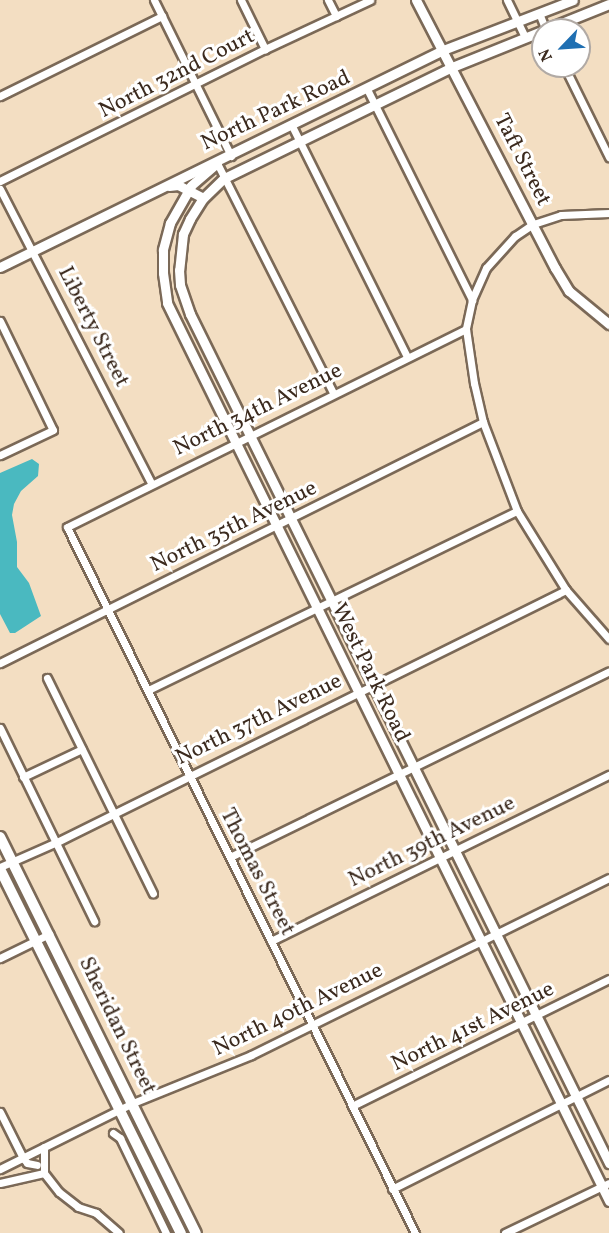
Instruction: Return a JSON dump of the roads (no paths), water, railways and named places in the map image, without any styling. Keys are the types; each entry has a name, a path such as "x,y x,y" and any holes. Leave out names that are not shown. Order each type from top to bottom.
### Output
{"main road":[{"name":"Sheridan Street","path":"0,837 196,1233"},
{"name":"Sheridan Street","path":"0,868 166,1204 183,1233"}],"street":[{"path":"154,0 231,156"},
{"path":"241,0 265,49"},
{"path":"328,0 336,16"},
{"name":"North 32nd Court","path":"0,181 197,85 265,49 370,0"},
{"name":"Taft Street","path":"416,0 569,291 609,324"},
{"path":"507,0 525,37"},
{"name":"North Park Road","path":"0,267 35,252 208,165 217,163 443,50 573,0"},
{"name":"North Park Road","path":"571,18 602,4"},
{"path":"539,13 541,18"},
{"path":"0,96 162,16"},
{"name":"North Park Road","path":"224,178 452,67 531,35"},
{"path":"570,78 609,157"},
{"path":"367,89 472,300"},
{"path":"292,126 407,357"},
{"path":"217,163 333,393"},
{"name":"West Park Road","path":"217,163 189,190 170,223 165,242 164,288 176,323 480,942 561,1104 605,1184 609,1201"},
{"name":"West Park Road","path":"224,178 203,198 183,234 179,270 180,285 190,314 609,1163"},
{"path":"169,186 178,185 203,198"},
{"name":"Liberty Street","path":"0,189 35,252 151,483"},
{"path":"609,213 561,215 533,224 498,253 486,268 472,300 466,329 474,383 483,422 517,510 566,590 609,639"},
{"path":"0,321 54,430 0,455"},
{"name":"North 34th Avenue","path":"67,527 151,483 466,329"},
{"name":"North 35th Avenue","path":"1,661 483,422"},
{"path":"148,690 517,510"},
{"name":"Thomas Street","path":"67,527 415,1233"},
{"name":"North 37th Avenue","path":"0,868 566,590"},
{"path":"230,857 609,671"},
{"path":"47,678 153,893"},
{"path":"0,728 94,921"},
{"path":"23,777 82,749"},
{"name":"North 39th Avenue","path":"272,941 609,775"},
{"name":"North 40th Avenue","path":"0,1169 133,1103 251,1055 609,878"},
{"path":"0,958 49,934"},
{"name":"North 41st Avenue","path":"352,1106 609,980"},
{"path":"392,1189 609,1080"},
{"path":"0,1112 23,1158 27,1163 37,1165"},
{"path":"113,1133 120,1138 166,1233"},
{"path":"35,1175 41,1148"},
{"path":"41,1148 44,1173 59,1192 78,1207 96,1213 119,1233"},
{"path":"0,1183 44,1173"},
{"path":"505,1233 605,1184"}],"water":[{"path":"32,459 39,464 38,476 21,491 14,504 12,515 17,542 17,567 29,583 41,616 15,633 10,633 0,614 0,473"}]}
